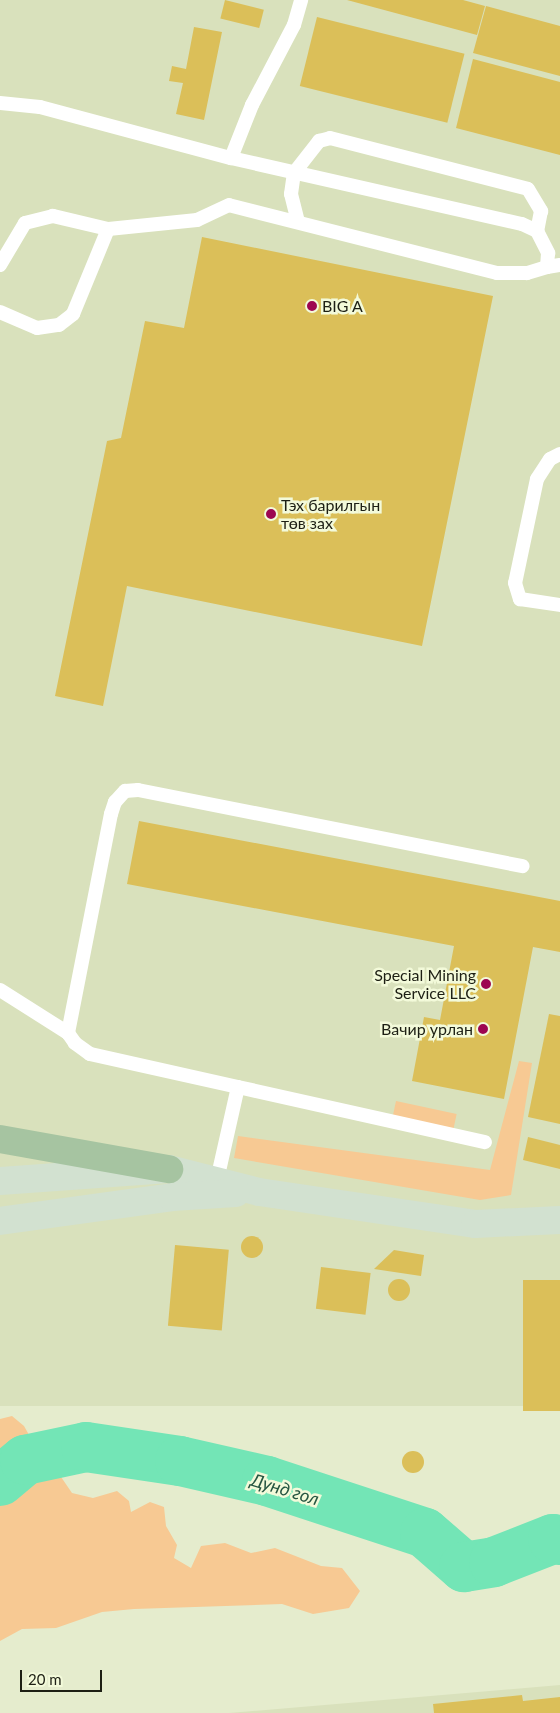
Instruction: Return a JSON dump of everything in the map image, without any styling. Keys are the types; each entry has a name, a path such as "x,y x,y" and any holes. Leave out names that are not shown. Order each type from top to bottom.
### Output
{"main road":[{"path":"0,1140 169,1169"}],"street":[{"path":"0,1181 169,1169 260,1192 475,1224 560,1220"},
{"path":"0,1221 172,1197 260,1192"}],"lane":[{"path":"231,158 252,105 294,24 301,0"},
{"path":"0,103 40,106 231,158 522,224 538,231"},
{"path":"0,265 26,223 52,216 108,229 198,220 229,205 497,273 527,272 554,266 538,231 541,212 528,188 330,138 319,141 294,173 291,194 298,222"},
{"path":"0,312 37,328 60,325 73,314 108,229"},
{"path":"560,454 550,459 537,479 515,583 520,599 560,605"},
{"path":"68,1033 111,814 115,802 124,791 138,790 523,866"},
{"path":"0,990 68,1033 75,1044 90,1054 485,1142"},
{"path":"217,1180 238,1087"}],"shaded area":[{"path":"0,0 560,0 560,1406 0,1406"},
{"path":"519,1061 532,1063 511,1195 480,1200 234,1158 238,1136 490,1170"},
{"path":"396,1101 457,1114 453,1132 392,1120"},
{"path":"12,1416 24,1426 33,1442 0,1471 0,1419"},
{"path":"42,1466 59,1474 72,1493 93,1498 117,1491 129,1501 131,1512 150,1502 164,1507 166,1526 177,1545 174,1558 191,1568 201,1546 225,1543 251,1553 275,1548 321,1566 342,1568 360,1591 349,1608 313,1614 282,1604 134,1609 102,1612 56,1628 22,1629 0,1641 0,1503 4,1491 24,1473"},
{"path":"560,1685 560,1713 229,1713"}],"building":[{"path":"225,0 264,10 259,28 220,18"},
{"path":"347,0 463,0 485,6 477,35"},
{"path":"486,6 560,26 560,76 473,53"},
{"path":"317,17 464,54 447,123 300,86"},
{"path":"194,27 222,32 204,120 176,114 183,83 169,81 172,66 186,69"},
{"path":"473,59 560,82 560,155 456,128"},
{"name":"Тэх барилгын төв зах","path":"202,237 493,296 422,646 127,586 103,706 55,696 107,441 121,438 145,321 184,328"},
{"name":"Special Mining Service LLC","path":"139,821 560,901 560,952 533,947 504,1099 412,1081 424,1017 440,1020 454,946 127,884"},
{"path":"549,1014 560,1016 560,1124 528,1117"},
{"path":"528,1137 560,1145 560,1169 523,1160"},
{"path":"248,1236 256,1236 263,1243 263,1251 256,1258 248,1258 241,1251 241,1243"},
{"path":"175,1245 229,1250 222,1330 168,1326"},
{"path":"394,1250 424,1255 421,1276 374,1269"},
{"path":"321,1267 371,1273 366,1315 316,1309"},
{"path":"399,1279 407,1282 410,1290 407,1298 399,1301 391,1298 388,1290 391,1282"},
{"path":"523,1280 560,1280 560,1411 523,1411"},
{"path":"413,1451 421,1454 424,1462 421,1470 413,1473 405,1470 402,1462 405,1454"},
{"path":"522,1695 523,1701 560,1697 560,1713 434,1713 433,1704"}],"waterway":[{"name":"Дунд гол","path":"0,1481 25,1460 86,1447 180,1461 267,1481 425,1533 464,1567 494,1562 553,1539 560,1540"}],"place":[{"name":"BIG A","path":"312,306"},
{"name":"Тэх барилгын төв зах","path":"271,514"},
{"name":"Special Mining Service LLC","path":"486,984"},
{"name":"Вачир урлан","path":"483,1029"}]}
